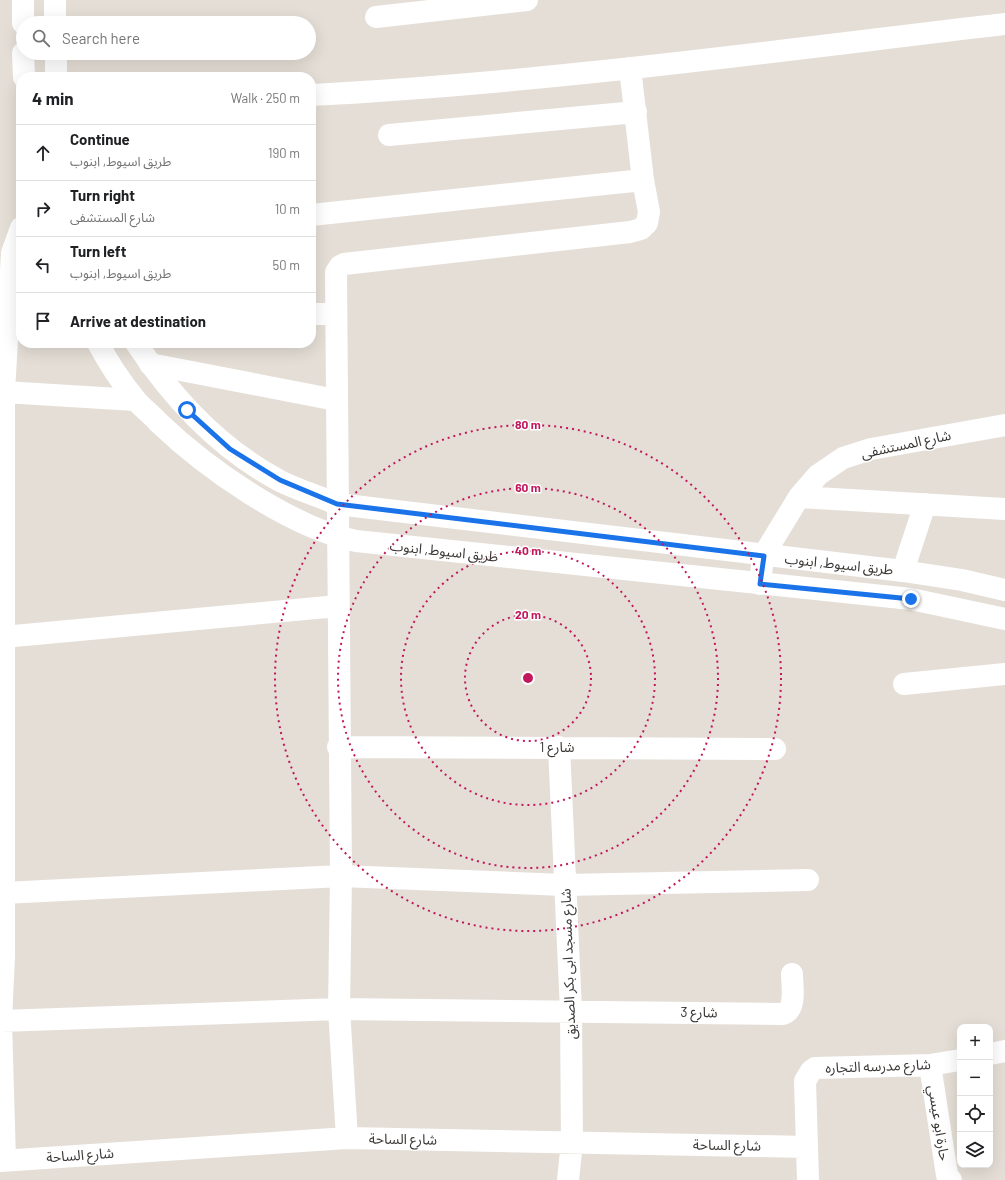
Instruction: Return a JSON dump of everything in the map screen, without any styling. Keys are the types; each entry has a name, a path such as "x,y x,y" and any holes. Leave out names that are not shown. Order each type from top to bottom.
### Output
{"street":[{"path":"23,0 23,16"},
{"path":"55,0 55,16"},
{"path":"376,17 527,0"},
{"path":"316,95 402,90 630,68 1005,24"},
{"path":"23,60 24,72"},
{"path":"56,60 56,72"},
{"path":"346,1138 339,1009 341,876 338,746 336,272 340,266 344,264 630,232 641,229 647,223 649,212 643,180 630,68"},
{"path":"390,135 636,112"},
{"path":"316,214 643,180"},
{"path":"2,1160 4,893 4,392 12,253 16,242"},
{"path":"316,314 336,314"},
{"name":"طريق اسيوط, ابنوب","path":"101,348 135,400 178,441 226,477 278,510 317,530 338,537 356,541 911,599 1005,619"},
{"name":"طريق اسيوط, ابنوب","path":"139,348 150,364 187,410 230,449 280,480 337,504 764,556 903,570 1005,590"},
{"path":"150,364 336,400"},
{"path":"4,392 135,400"},
{"name":"شارع المستشفى","path":"760,584 764,556 798,498 818,475 843,458 871,448 1005,425"},
{"path":"798,498 1005,509"},
{"path":"903,570 925,504"},
{"path":"4,637 338,606"},
{"path":"904,684 1005,674"},
{"name":"شارع 1","path":"338,746 775,749"},
{"name":"شارع مسجد ابى بكر الصديق","path":"559,748 570,1011 572,1142 568,1180"},
{"path":"4,893 341,876 564,884 808,880"},
{"name":"شارع 3","path":"2,1021 339,1009 783,1014 789,1011 792,1005 792,974"},
{"path":"993,1053 1005,1051"},
{"name":"شارع مدرسه التجاره","path":"808,1180 806,1081 811,1071 815,1068 930,1065 957,1060"},
{"name":"حارة ابو عيسي","path":"930,1065 947,1175 951,1180"},
{"name":"شارع الساحة","path":"2,1160 346,1138 807,1147"}],"route":[{"path":"187,410 230,449 280,480 337,504 764,556 760,584 911,599"}]}
